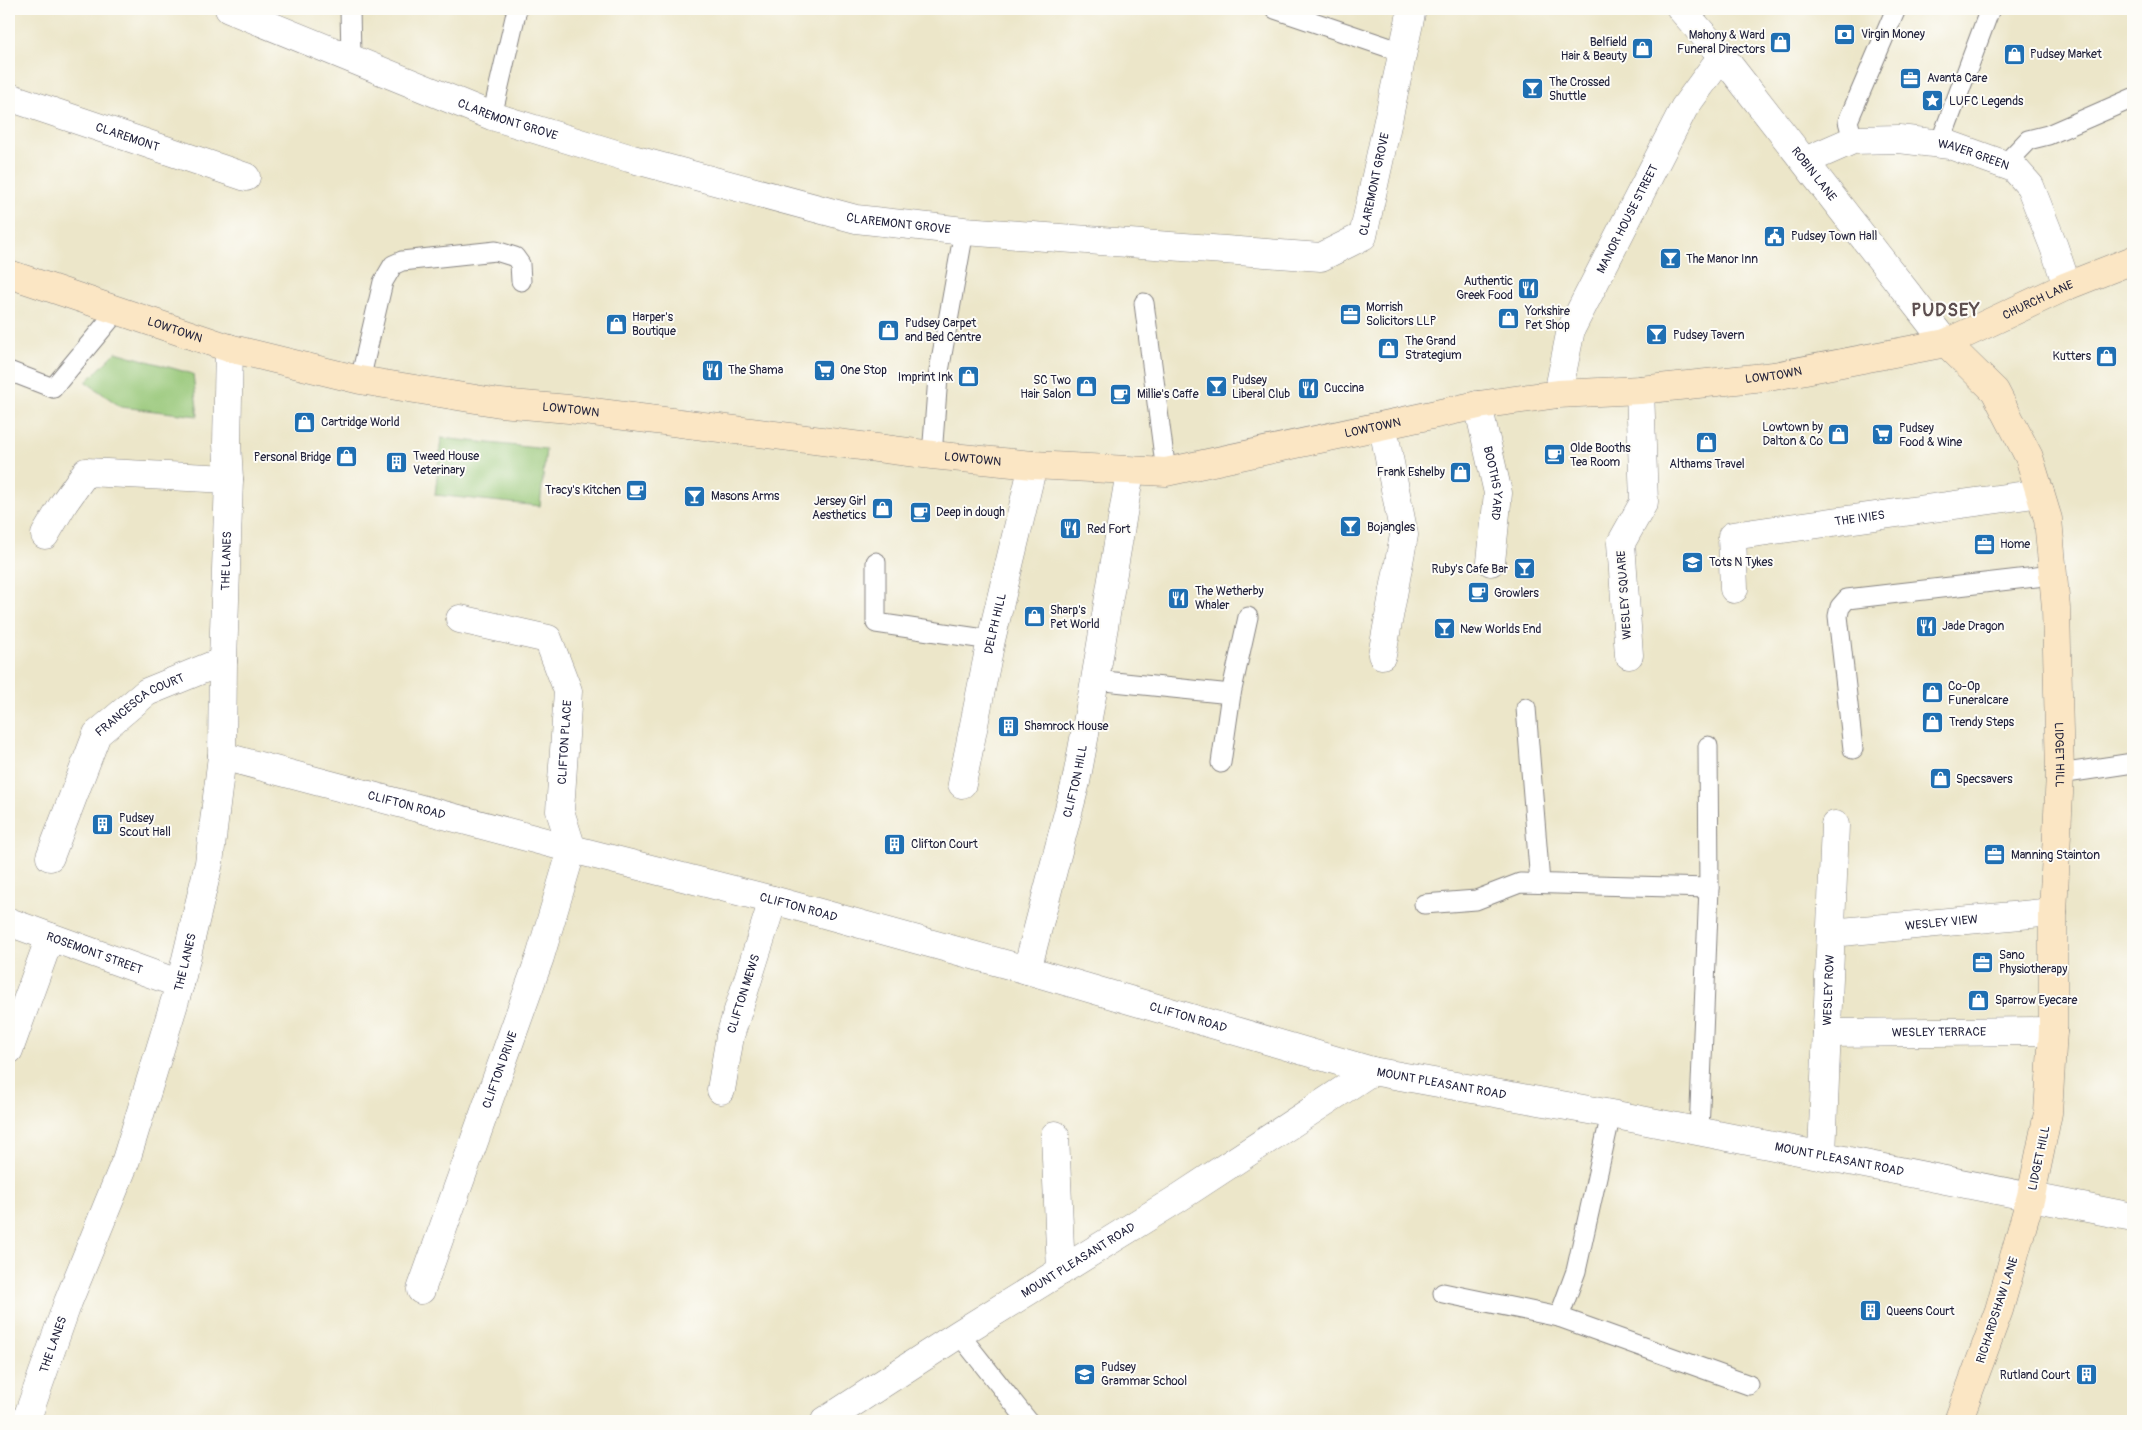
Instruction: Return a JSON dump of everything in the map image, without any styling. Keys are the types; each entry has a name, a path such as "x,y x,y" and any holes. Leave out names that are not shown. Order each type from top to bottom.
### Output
{"main road":[{"name":"CHURCH LANE","path":"1946,343 2068,286 2133,260"},
{"name":"LOWTOWN","path":"9,274 229,348 360,380 500,403 569,409 932,456 1033,466 1130,472 1166,472 1383,427 1478,405 1558,394 1640,390 1774,376 1946,343"},
{"name":"LIDGET HILL","path":"1946,343 1995,391 2029,457 2048,519 2056,608 2060,774 2053,912 2053,1031 2048,1113 2031,1196"},
{"name":"RICHARDSHAW LANE","path":"1958,1421 1999,1310 2031,1196"}],"street":[{"name":"CLAREMONT GROVE","path":"229,9 351,57 492,116 629,158 856,219 964,230 1321,257 1364,236 1412,9"},
{"name":"ROBIN LANE","path":"1681,9 1722,56 1946,343"},
{"name":"MANOR HOUSE STREET","path":"1558,394 1571,328 1684,108 1722,56"},
{"name":"CLAREMONT","path":"9,97 246,177"},
{"name":"WAVER GREEN","path":"1805,161 1853,140 1900,140 1950,145 2014,168 2030,186 2068,286"},
{"name":"THE LANES","path":"26,1421 68,1302 126,1160 180,984 209,863 222,756 222,661 228,479 229,348"},
{"name":"WESLEY SQUARE","path":"1629,655 1621,543 1644,502 1640,390"},
{"name":"BOOTHS YARD","path":"1478,405 1498,493 1490,562"},
{"path":"1382,655 1404,535 1383,427"},
{"name":"DELPH HILL","path":"962,784 991,640 1033,466"},
{"path":"45,535 64,503 86,472 228,479"},
{"name":"CLIFTON HILL","path":"1027,970 1074,791 1130,472"},
{"name":"THE IVIES","path":"1734,589 1732,536 2040,493"},
{"name":"CLIFTON PLACE","path":"460,619 548,639 568,691 560,811 572,849"},
{"name":"FRANCESCA COURT","path":"50,858 97,734 147,692 222,661"},
{"name":"CLIFTON ROAD","path":"222,756 773,900 1027,970 1372,1071"},
{"name":"WESLEY ROW","path":"1822,1155 1835,825"},
{"name":"CLIFTON DRIVE","path":"421,1290 540,957 572,849"},
{"name":"CLIFTON MEWS","path":"721,1090 730,1036 773,900"},
{"name":"WESLEY VIEW","path":"1831,933 2053,912"},
{"name":"ROSEMONT STREET","path":"9,922 180,984"},
{"path":"9,1050 50,937"},
{"name":"WESLEY TERRACE","path":"1827,1034 2053,1031"},
{"name":"MOUNT PLEASANT ROAD","path":"825,1421 959,1334 1177,1199 1372,1071 1611,1114 2133,1217"},
{"path":"1056,1135 1062,1271"}],"lane":[{"path":"350,9 351,57"},
{"path":"492,116 517,9"},
{"path":"1275,9 1402,52"},
{"path":"1853,140 1848,121 1896,9"},
{"path":"1940,143 1990,9"},
{"path":"2004,165 2028,140 2048,134 2133,98"},
{"path":"932,456 938,377 964,230"},
{"path":"360,380 384,282 387,273 393,265 402,261 496,250 515,256 520,264 521,281"},
{"path":"1144,303 1166,472"},
{"path":"9,371 53,388 117,311"},
{"path":"876,562 876,623 991,640"},
{"path":"1853,750 1838,616 1840,607 1846,599 2052,575"},
{"path":"1221,763 1231,694 1248,617"},
{"path":"1095,680 1231,694"},
{"path":"1526,708 1540,883"},
{"path":"1699,1132 1709,888 1708,746"},
{"path":"2060,774 2133,763"},
{"path":"1424,904 1476,900 1520,883 1709,888"},
{"path":"1559,1317 1576,1271 1611,1114"},
{"path":"1443,1293 1559,1317 1749,1385"},
{"path":"959,1334 1028,1421"}],"green space":[{"path":"116,352 193,374 198,416 121,407 86,382"},
{"path":"441,438 546,449 540,506 435,495"}],"place":[{"name":"Virgin Money","path":"1845,34"},
{"name":"Mahony & Ward Funeral Directors","path":"1781,42"},
{"name":"Belfield Hair & Beauty","path":"1643,49"},
{"name":"Pudsey Market","path":"2014,54"},
{"name":"Avanta Care","path":"1911,78"},
{"name":"The Crossed Shuttle","path":"1533,89"},
{"name":"LUFC Legends","path":"1933,101"},
{"name":"Pudsey Town Hall","path":"1775,236"},
{"name":"The Manor Inn","path":"1670,259"},
{"name":"Authentic Greek Food","path":"1529,288"},
{"name":"Morrish Solicitors LLP","path":"1350,314"},
{"name":"Yorkshire Pet Shop","path":"1509,318"},
{"name":"Harper's Boutique","path":"616,324"},
{"name":"Pudsey Carpet and Bed Centre","path":"889,330"},
{"name":"Pudsey Tavern","path":"1657,335"},
{"name":"The Grand Strategium","path":"1389,348"},
{"name":"Kutters","path":"2107,356"},
{"name":"The Shama","path":"712,370"},
{"name":"One Stop","path":"824,370"},
{"name":"Imprint Ink","path":"969,377"},
{"name":"SC Two Hair Salon","path":"1087,387"},
{"name":"Pudsey Liberal Club","path":"1216,387"},
{"name":"Cuccina","path":"1308,388"},
{"name":"Millie's Caffe","path":"1121,394"},
{"name":"Cartridge World","path":"305,422"},
{"name":"Lowtown by Dalton & Co","path":"1839,434"},
{"name":"Pudsey Food & Wine","path":"1883,435"},
{"name":"Althams Travel","path":"1707,443"},
{"name":"Olde Booths Tea Room","path":"1554,455"},
{"name":"Personal Bridge","path":"347,457"},
{"name":"Tweed House Veterinary","path":"397,463"},
{"name":"Frank Eshelby","path":"1461,472"},
{"name":"Tracy's Kitchen","path":"637,490"},
{"name":"Masons Arms","path":"695,496"},
{"name":"Jersey Girl Aesthetics","path":"882,508"},
{"name":"Deep in dough","path":"920,512"},
{"name":"Bojangles","path":"1351,527"},
{"name":"Red Fort","path":"1071,529"},
{"name":"Home","path":"1984,544"},
{"name":"Tots N Tykes","path":"1693,562"},
{"name":"Ruby's Cafe Bar","path":"1524,569"},
{"name":"Growlers","path":"1478,593"},
{"name":"The Wetherby Whaler","path":"1179,598"},
{"name":"Sharp's Pet World","path":"1034,617"},
{"name":"Jade Dragon","path":"1926,626"},
{"name":"New Worlds End","path":"1444,629"},
{"name":"Co-Op Funeralcare","path":"1932,693"},
{"name":"Trendy Steps","path":"1933,722"},
{"name":"Shamrock House","path":"1008,726"},
{"name":"Specsavers","path":"1940,779"},
{"name":"Pudsey Scout Hall","path":"103,825"},
{"name":"Clifton Court","path":"895,844"},
{"name":"Manning Stainton","path":"1995,855"},
{"name":"Sano Physiotherapy","path":"1983,962"},
{"name":"Sparrow Eyecare","path":"1979,1000"},
{"name":"Queens Court","path":"1870,1311"},
{"name":"Pudsey Grammar School","path":"1085,1374"},
{"name":"Rutland Court","path":"2086,1375"}],"district":[{"name":"PUDSEY","path":"1946,310"}]}
